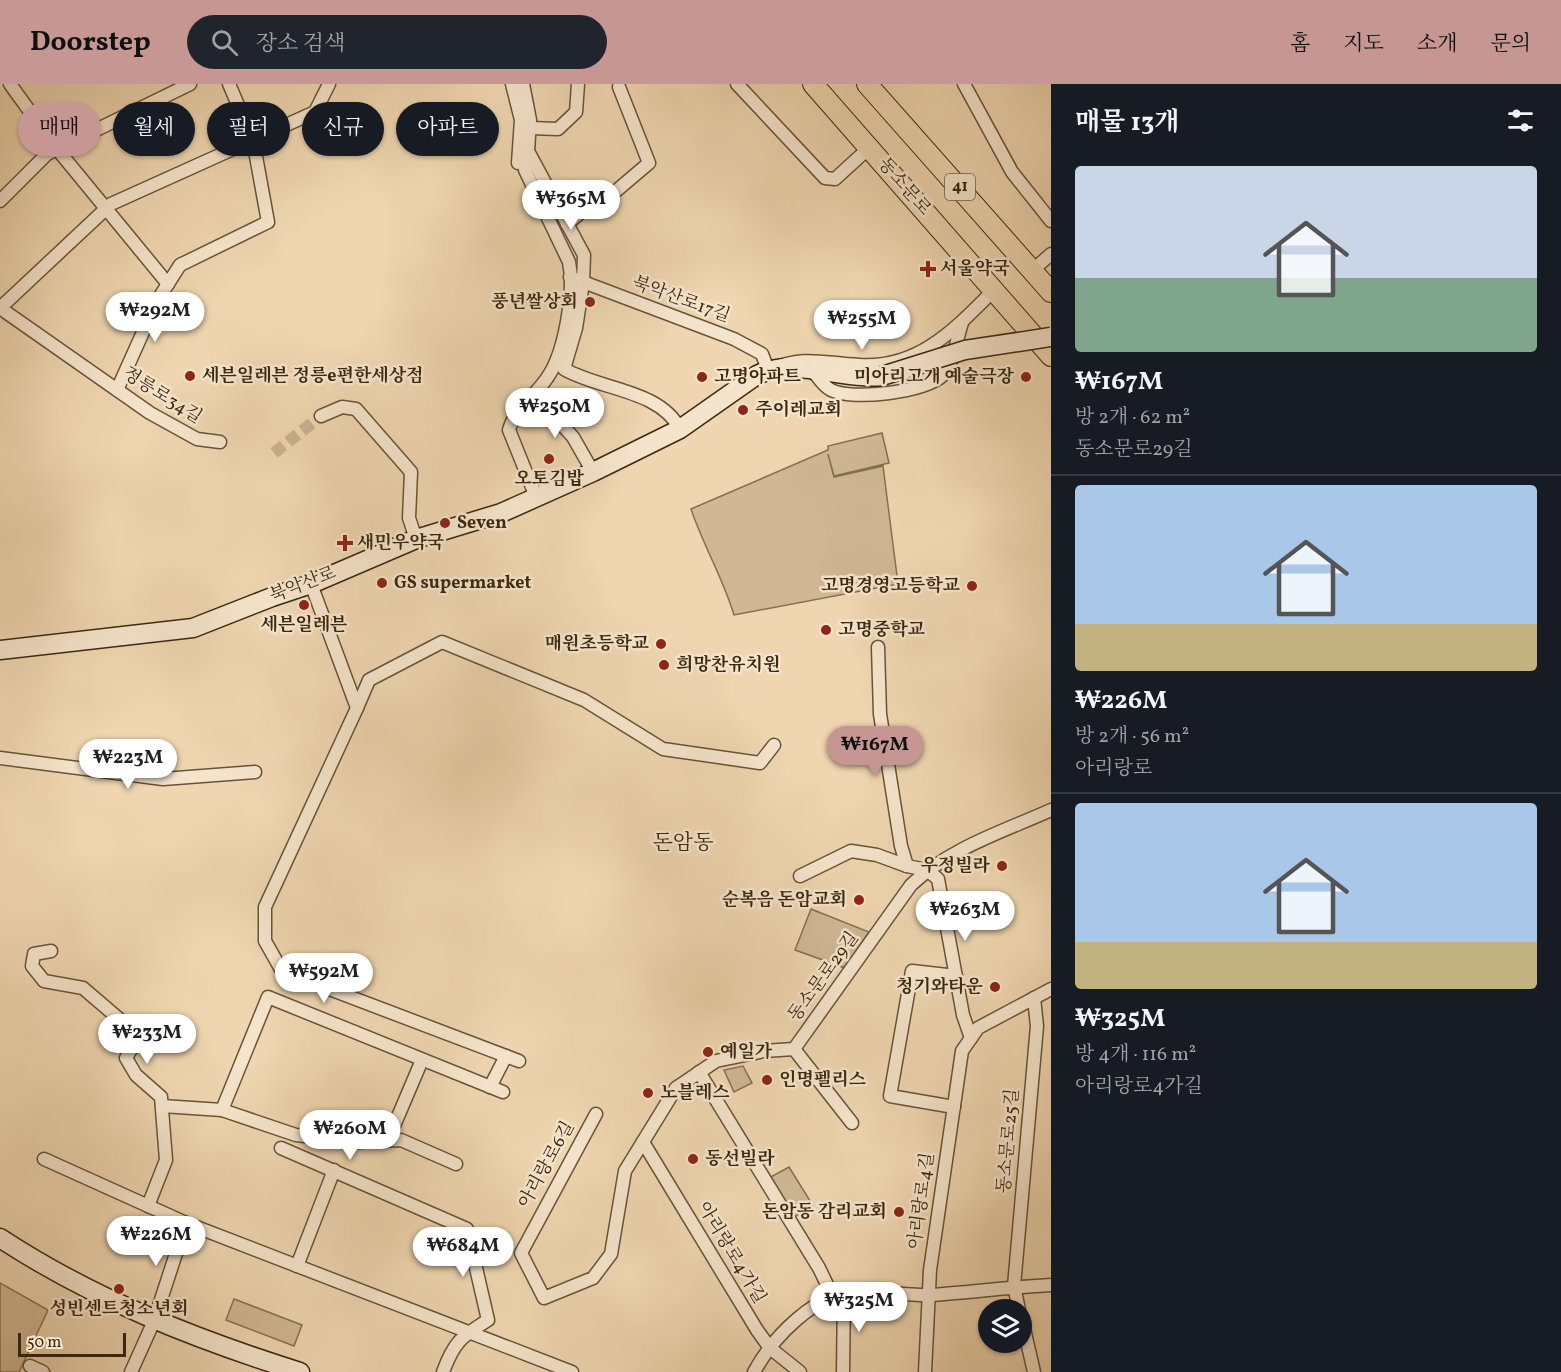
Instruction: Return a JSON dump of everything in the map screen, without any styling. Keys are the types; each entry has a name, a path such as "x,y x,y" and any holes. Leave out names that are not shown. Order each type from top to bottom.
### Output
{"main road":[{"name":"동소문로","path":"813,84 995,289 1051,356"},
{"name":"41","path":"867,84 1051,292"}],"street":[{"path":"0,88 4,84"},
{"path":"10,84 23,102"},
{"path":"101,127 190,84"},
{"path":"229,84 237,102"},
{"path":"290,123 315,112 330,84"},
{"path":"512,84 521,120 518,167 535,194"},
{"path":"523,84 530,128 525,170 569,262 570,278 564,337 549,375 509,430 536,497"},
{"path":"530,128 558,129 576,112 578,84"},
{"path":"737,84 825,178 835,179 870,147"},
{"path":"964,84 1016,179 1051,221"},
{"path":"567,225 596,200 616,191 649,163 620,85"},
{"path":"528,144 534,164 584,255 583,283 576,328 565,370 656,404 670,414 680,429"},
{"path":"0,201 45,156"},
{"path":"63,156 168,284"},
{"path":"0,308 105,209 219,156"},
{"path":"117,390 157,301 180,265 268,222 256,156"},
{"path":"1033,270 1051,254"},
{"name":"북악산로17길","path":"570,278 734,339 762,354 768,370"},
{"path":"768,370 790,362 805,360 856,365 889,363 914,356 931,347 963,321 995,289"},
{"name":"정릉로34길","path":"0,308 150,413 197,439 220,442"},
{"path":"819,372 833,391 891,392 939,378 947,369 963,321"},
{"path":"768,370 819,372 857,377 882,376 974,348 1051,337"},
{"path":"931,347 948,345 953,351"},
{"name":"북악산로","path":"0,650 193,628 311,584 416,539 501,513 593,472 680,429 757,375 768,370"},
{"path":"534,394 573,437 593,472"},
{"path":"321,416 342,407 356,409 407,465 412,481 409,518 416,539"},
{"path":"311,584 357,708"},
{"path":"519,1061 282,971 266,941 265,907 369,680 442,642 584,700 663,749 760,763 774,745"},
{"path":"878,647 881,726 907,866"},
{"path":"0,758 163,779 255,772"},
{"name":"동소문로29길","path":"794,1049 911,885 927,870 944,857 1051,810"},
{"path":"800,876 851,851 877,855 907,866 927,870 938,879 963,1016 971,1038"},
{"path":"51,951 34,954 32,966 44,981 83,987 132,1030 137,1039 126,1058 136,1075 161,1097 166,1160 148,1206"},
{"path":"954,1107 890,1096 912,971 956,976"},
{"name":"아리랑로4길","path":"925,1372 930,1270 962,1051 978,1028 1051,989"},
{"path":"222,1110 268,997 503,1092"},
{"name":"동소문로25길","path":"1017,1299 1014,1286 1037,1026 1034,998"},
{"name":"동소문로29길","path":"544,1298 593,1278 611,1254 625,1171 676,1088 716,1061 764,1051 794,1049"},
{"name":"동소문로29길","path":"794,1049 852,1123"},
{"path":"490,1087 506,1056"},
{"path":"388,1140 422,1060"},
{"path":"699,1072 819,1268 838,1295 843,1372"},
{"path":"162,1107 222,1110 296,1136 354,1142 401,1140 456,1164"},
{"name":"아리랑로6길","path":"544,1298 521,1253 596,1114"},
{"name":"아리랑로4가길","path":"643,1142 757,1330 770,1348 800,1372"},
{"path":"281,1148 467,1229 488,1320 468,1332 452,1347 443,1372"},
{"path":"44,1159 186,1223 572,1372"},
{"path":"297,1266 334,1170"},
{"path":"131,1372 153,1321 186,1223"},
{"path":"0,1238 93,1292 153,1321 300,1372"},
{"path":"753,1372 770,1348 790,1327 822,1301 838,1295 930,1295 1051,1284"},
{"path":"1030,1353 1034,1372"},
{"path":"30,1366 43,1372"}],"shaded area":[{"path":"882,433 889,463 834,476 828,454 834,477 883,466 898,584 734,615 691,509 828,450 828,446"},
{"path":"811,909 869,932 845,968 795,950"},
{"path":"743,1066 752,1083 734,1092 724,1070"},
{"path":"789,1167 812,1204 791,1220 767,1179"},
{"path":"0,1283 48,1310 19,1372 0,1372"},
{"path":"234,1299 302,1325 294,1346 226,1320"}],"tunnel":[{"path":"274,453 321,416"}],"place":[{"name":"서울약국","path":"928,269"},
{"name":"풍년쌀상회","path":"590,302"},
{"name":"세븐일레븐 정릉e편한세상점","path":"190,376"},
{"name":"고명아파트","path":"702,377"},
{"name":"미아리고개 예술극장","path":"1026,377"},
{"name":"주이레교회","path":"743,410"},
{"name":"오토김밥","path":"549,459"},
{"name":"Seven","path":"445,523"},
{"name":"새민우약국","path":"345,543"},
{"name":"GS supermarket","path":"382,583"},
{"name":"고명경영고등학교","path":"972,586"},
{"name":"세븐일레븐","path":"304,605"},
{"name":"고명중학교","path":"826,630"},
{"name":"매원초등학교","path":"661,644"},
{"name":"희망찬유치원","path":"664,665"},
{"name":"우정빌라","path":"1002,866"},
{"name":"순복음 돈암교회","path":"859,900"},
{"name":"청기와타운","path":"995,987"},
{"name":"예일가","path":"708,1052"},
{"name":"인명펠리스","path":"767,1080"},
{"name":"노블레스","path":"648,1093"},
{"name":"동선빌라","path":"693,1159"},
{"name":"돈암동 감리교회","path":"899,1212"},
{"name":"성빈센트청소년회","path":"119,1289"}],"district":[{"name":"돈암동","path":"683,843"}]}
